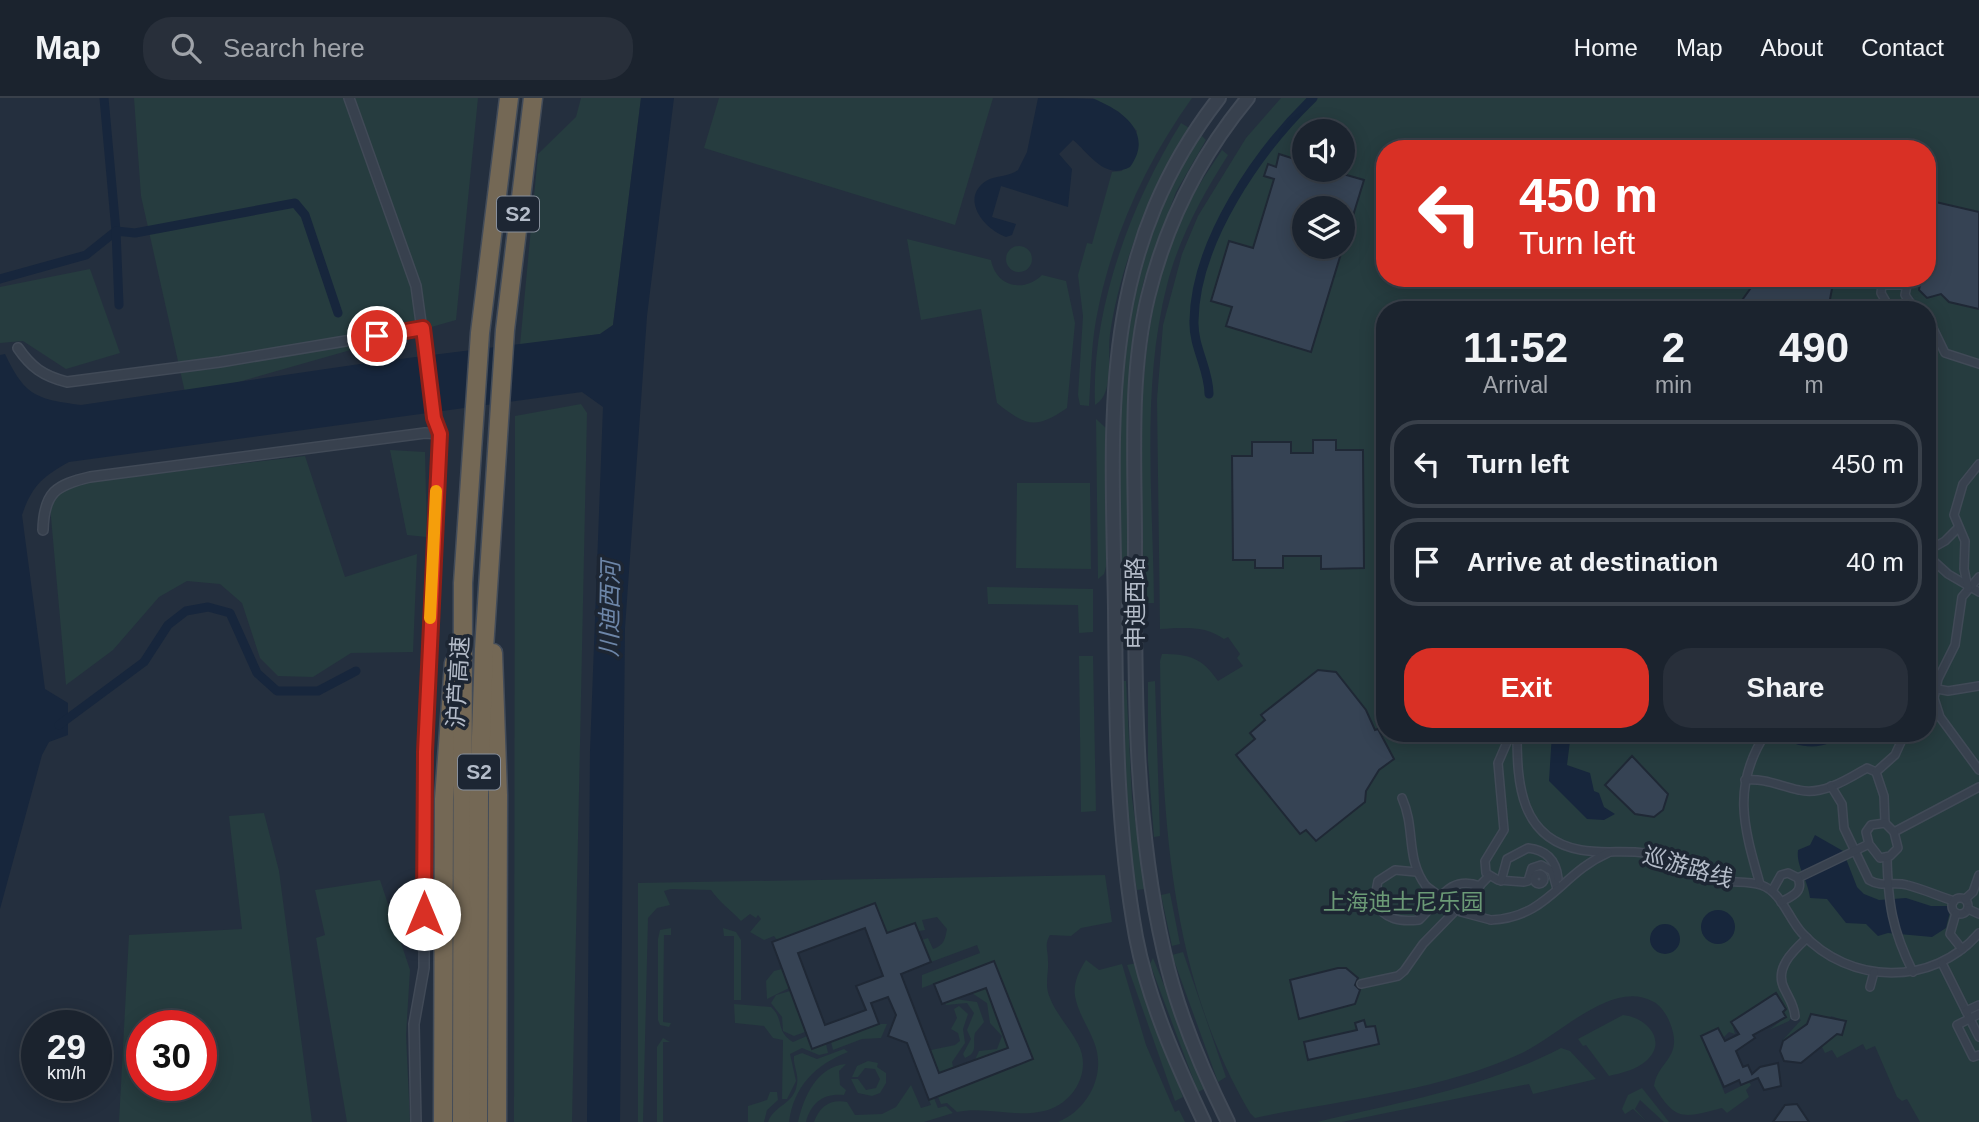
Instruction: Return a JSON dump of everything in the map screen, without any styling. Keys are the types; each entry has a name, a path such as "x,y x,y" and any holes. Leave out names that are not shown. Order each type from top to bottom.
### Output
{"highway":[{"name":"沪芦高速","path":"443,1122 445,764 463,583 480,333 509,98"},
{"name":"沪芦高速","path":"478,1122 480,723 505,330 533,98"},
{"name":"沪芦高速","path":"489,581 498,784 497,1122"},
{"name":"沪芦高速","path":"463,583 463,1122"}],"street":[{"path":"349,98 416,286 434,418 440,434 425,752 424,968 414,1024 415,1122"},
{"name":"申迪西路","path":"1204,1122 1178,1064 1147,977 1136,939 1124,864 1115,745 1113,429 1117,342 1137,254 1164,186 1193,134 1219,98"},
{"name":"申迪西路","path":"1228,1122 1207,1080 1167,966 1147,858 1136,677 1135,415 1144,317 1166,239 1191,180 1248,98"},
{"path":"18,348 31,366 51,378 67,382 220,362 423,328"},
{"path":"1936,334 1945,353 1979,364"},
{"path":"43,530 43,514 53,492 66,483 90,477 321,445 425,433 440,434"},
{"path":"1968,588 1964,569 1967,551 1954,515 1963,484 1979,464"},
{"path":"1936,547 1958,528"},
{"path":"1936,561 1968,588 1979,592"},
{"path":"1936,680 1951,656 1958,607 1968,588 1979,577"},
{"path":"1936,688 1963,690 1979,686"},
{"path":"1936,710 1979,770"},
{"path":"1489,876 1485,861 1504,830 1499,763 1510,742"},
{"name":"巡游路线","path":"1515,742 1519,792 1534,823 1553,839 1581,850 1647,853 1710,878 1760,884 1772,891 1807,938 1831,957 1855,968 1874,972 1913,972 1942,963 1979,933"},
{"path":"1760,884 1745,826 1745,780 1761,742"},
{"path":"1876,772 1895,755 1901,742"},
{"path":"1745,780 1770,780 1802,791 1831,786 1867,768 1876,772 1884,796 1885,823 1894,832 1898,848 1887,857 1880,858 1869,844 1866,832 1871,825 1885,823"},
{"path":"1831,786 1842,804 1843,828 1856,849 1869,880 1888,885 1906,884 1936,892 1954,901 1965,899 1973,892 1979,875"},
{"path":"1894,832 1979,787"},
{"path":"1402,798 1410,822 1416,872 1426,886 1461,912 1491,920 1527,913 1540,906 1582,867 1611,851"},
{"path":"1544,852 1553,839"},
{"path":"1772,891 1781,875 1788,873 1801,876 1869,844"},
{"path":"1502,881 1504,864 1512,854 1528,848 1544,852 1557,869 1557,889"},
{"path":"1887,857 1889,897 1896,937 1913,972"},
{"path":"1489,876 1502,881 1531,880 1532,868 1547,867 1556,877 1557,889"},
{"path":"1416,872 1395,870 1378,881 1374,902 1380,912 1389,918 1419,920 1442,891 1466,883 1480,886"},
{"path":"1360,984 1398,976 1404,971 1423,944 1489,876"},
{"path":"1781,902 1797,893 1801,876"},
{"path":"1965,899 1968,909 1979,914"},
{"path":"1954,901 1952,909 1956,913 1964,913 1968,909"},
{"path":"1956,913 1950,934 1962,949"},
{"path":"1796,1016 1793,1004 1781,983 1782,975 1787,958 1807,938"},
{"path":"1942,963 1979,1037"},
{"path":"1870,987 1874,972"},
{"path":"1979,1005 1957,1025 1973,1058 1979,1055"},
{"path":"1968,1015 1979,1014"}],"green space":[{"path":"134,98 478,98 456,320 186,397 141,196"},
{"path":"581,98 641,98 613,325 600,334 520,345 538,154 576,117"},
{"path":"719,98 993,98 955,225 704,148"},
{"path":"1093,98 1192,98 1144,176 1120,232 1102,290 1094,331 1089,406 1080,405 1078,395 1083,316 1078,275 1087,243 1092,244 1112,172 1122,171 1137,131 1119,112"},
{"name":"上海迪士尼乐园","path":"1281,98 1979,98 1979,1122 1920,1122 1907,1099 1902,1101 1897,1097 1875,1046 1866,1050 1863,1044 1837,1058 1832,1050 1825,1053 1822,1047 1837,1034 1842,1035 1846,1021 1831,1016 1830,1020 1807,1024 1781,1042 1801,1020 1792,1016 1789,1021 1769,1030 1786,1017 1783,1011 1786,1009 1776,993 1752,1008 1733,1027 1735,1034 1729,1032 1723,1038 1718,1028 1701,1036 1725,1094 1749,1082 1751,1085 1746,1090 1749,1097 1727,1113 1722,1108 1689,1115 1668,1106 1654,1086 1674,1044 1669,1020 1654,1002 1638,997 1621,997 1587,1012 1537,1045 1492,1066 1395,1092 1255,1118 1250,1113 1223,1061 1202,1006 1186,950 1168,836 1161,719 1162,654 1188,656 1201,662 1218,681 1243,666 1237,658 1240,654 1228,637 1224,639 1209,631 1193,628 1160,629 1157,399 1163,325 1182,254 1198,216 1246,138"},
{"path":"1181,123 1191,129 1163,177 1130,253 1110,334 1108,383 1101,400 1095,405 1095,369 1100,332 1118,258 1146,187"},
{"path":"1201,135 1206,140 1176,192 1144,280 1136,315 1130,362 1130,603 1122,605 1121,421 1133,304 1148,247 1170,191"},
{"path":"1222,150 1228,155 1200,202 1185,234 1167,285 1159,324 1150,443 1154,603 1144,603 1142,411 1152,316 1163,269 1179,224 1193,195"},
{"path":"907,239 991,260 999,276 1012,284 1027,284 1042,275 1066,281 1075,323 1067,408 1047,420 1031,422 1016,417 997,403 981,309 921,320"},
{"path":"1019,246 1028,250 1032,259 1028,268 1019,272 1010,268 1006,259 1010,250"},
{"path":"90,269 120,353 66,369 23,341 0,343 0,287"},
{"path":"581,404 587,413 572,1122 514,1122 515,416"},
{"path":"1096,419 1106,428 1106,567 1104,574 1098,579"},
{"path":"390,450 425,452 427,537 407,535"},
{"path":"305,456 345,577 417,554 413,652 351,653 313,677 278,676 260,658 242,603 220,584 187,581 159,597 113,650 66,685 50,506 61,490 78,483"},
{"path":"1017,483 1090,483 1091,569 1016,568"},
{"path":"987,587 1093,589 1093,632 1079,633 1078,605 988,604"},
{"path":"1079,656 1093,656 1096,811 1081,812"},
{"path":"1123,681 1126,681 1132,798 1145,889 1137,890 1128,838 1124,786"},
{"path":"1155,681 1160,836 1154,837 1148,761 1148,682"},
{"path":"264,813 279,871 312,1122 119,1122 129,935 242,929 229,816"},
{"path":"1105,875 1112,922 1081,928 1071,936 1050,935 1048,939 1048,993 1078,1044 1083,1065 1077,1086 1071,1095 1054,1108 1033,1113 979,1110 957,1112 947,1103 941,1104 938,1097 1033,1059 994,961 922,988 922,975 980,953 977,945 931,962 922,940 928,938 933,949 943,942 947,929 937,917 922,920 925,930 919,931 915,923 887,933 875,903 777,940 774,936 764,940 750,932 761,919 758,915 756,918 750,914 741,921 711,890 664,891 670,905 657,908 648,918 643,1122 638,1122 638,883"},
{"path":"380,880 410,970 406,1035 410,1122 347,1122 316,938 325,935 315,890"},
{"path":"1170,893 1180,944 1172,946 1161,895"},
{"path":"671,928 671,935 664,935 663,1022 671,1023 669,1027 660,1025 658,1020 658,939 660,930"},
{"path":"723,928 736,932 741,940 741,1000 734,1000 734,936 724,936"},
{"path":"1183,952 1226,1077 1218,1082 1172,955"},
{"path":"1153,958 1206,1088 1198,1092 1150,964"},
{"path":"1086,960 1099,970 1122,964 1146,1045 1175,1112 1179,1110 1185,1122 1058,1122 1078,1109 1086,1100 1096,1078 1097,1054 1075,996 1077,977"},
{"path":"1137,963 1183,1097 1175,1101 1127,965"},
{"path":"782,969 789,988 767,999 766,981 774,971"},
{"path":"986,988 1008,1048 975,1060 979,1051 997,1049 1002,1036 990,1023 987,1003 972,993"},
{"path":"790,991 805,1032 794,1036 783,1031 782,1017 771,1003 776,995"},
{"path":"955,999 977,1002 984,1022 975,1033 974,1050 965,1058 963,1054 971,1039 967,1030 974,1013 967,1003 946,1005 945,1002"},
{"path":"734,1004 771,1007 787,1038 793,1042 807,1036 812,1049 826,1044 828,1053 819,1055 802,1048 790,1054 796,1081 787,1099 782,1099 783,1040 773,1038 764,1026 735,1023"},
{"path":"959,1006 968,1014 963,1029 965,1043 952,1062 953,1067 939,1073 931,1050 955,1045 960,1041 958,1033 951,1029 957,1018 954,1009"},
{"path":"1623,1015 1640,1020 1646,1025 1655,1038 1655,1046 1653,1053 1642,1064 1609,1076 1586,1045 1583,1046 1578,1039"},
{"path":"879,1024 887,1024 881,1038 862,1039 833,1050 831,1042"},
{"path":"663,1038 670,1042 663,1042 663,1122 657,1122 657,1047"},
{"path":"1561,1048 1570,1051 1596,1079 1533,1094 1529,1084 1342,1122 1317,1122 1472,1084 1532,1062"},
{"path":"844,1049 848,1052 816,1070 801,1087 789,1122 768,1122 795,1091 797,1080 794,1056 802,1053 817,1059"},
{"path":"868,1061 878,1063 877,1067 886,1073 886,1083 880,1093 872,1096 858,1093 851,1079 858,1079 866,1090 876,1088 880,1079 875,1069 865,1068 858,1077 852,1077 857,1066"},
{"path":"846,1064 839,1071 840,1085 846,1090 844,1095 824,1098 811,1109 806,1122 798,1122 808,1093 819,1077 836,1066"},
{"path":"911,1085 921,1108 931,1105 929,1100 934,1098 938,1108 946,1106 953,1113 924,1122 814,1122 823,1108 836,1102 847,1102 855,1115 882,1114 896,1107"},
{"path":"1642,1088 1669,1122 1664,1122 1640,1100 1635,1109 1647,1122 1633,1109 1625,1114 1622,1109 1628,1095"},
{"path":"770,1092 777,1092 778,1100 767,1110 764,1122 748,1122 748,1106 767,1100"}],"water":[{"name":"川迪西河","path":"641,98 674,98 647,316 625,628 620,1122 587,1122 590,751 603,407 582,392 69,462 45,478 34,489 22,515 45,689 68,703 68,735 49,742 42,755 0,909 0,355 5,354 19,379 34,393 81,405 360,364 600,334 613,325"},
{"path":"1038,98 1094,99 1116,110 1132,125 1137,134 1137,155 1130,167 1113,170 1098,164 1073,140 1059,154 1072,169 1068,207 1001,186 992,217 1016,224 1012,235 1006,237 983,221 975,205 975,196 978,188 986,181 1018,170 1027,152"},
{"path":"1551,742 1570,742 1567,765 1590,773 1594,791 1599,793 1604,807 1615,814 1604,820 1587,819 1549,781"},
{"path":"1790,742 1832,742 1812,746"},
{"path":"1815,835 1843,851 1857,887 1864,894 1879,900 1906,898 1931,906 1947,906 1950,912 1946,928 1932,937 1888,933 1878,936 1866,924 1846,923 1827,899 1810,898 1798,850 1810,845"},
{"path":"1718,910 1730,915 1735,927 1730,939 1718,944 1706,939 1701,927 1706,915"},
{"path":"1665,924 1676,928 1680,939 1676,950 1665,954 1654,950 1650,939 1654,928"}],"building":[{"path":"1279,154 1292,158 1292,182 1355,182 1355,177 1364,180 1355,209 1355,196 1292,196 1292,259 1339,259 1311,352 1226,326 1232,307 1211,301 1229,241 1253,248 1274,179 1264,176 1268,164 1276,167"},
{"path":"1936,202 1979,212 1979,309 1949,302 1941,294 1927,298 1919,290 1920,287 1936,287"},
{"path":"1752,287 1832,287 1830,301 1741,301"},
{"path":"1313,440 1336,440 1336,450 1363,450 1364,568 1321,569 1321,556 1283,556 1283,568 1255,568 1255,560 1233,560 1232,456 1252,456 1252,442 1291,442 1291,453 1313,453"},
{"path":"1318,670 1336,672 1366,710 1376,730 1376,742 1385,742 1394,759 1379,770 1366,791 1365,802 1316,841 1306,830 1300,834 1236,755 1255,739 1250,733 1265,720 1261,715"},
{"path":"1632,756 1668,794 1663,810 1654,817 1635,814 1605,785"},
{"path":"875,903 887,933 915,923 931,962 901,974 939,1073 1008,1048 986,988 942,1004 934,984 994,961 1033,1059 929,1100 907,1043 888,1036 896,1015 888,997 871,1003 879,1024 812,1049 772,942","holes":["865,928 883,976 856,986 866,1010 825,1025 798,953"]},
{"path":"1346,968 1358,978 1355,985 1360,990 1355,1004 1299,1019 1290,980"},
{"path":"1776,993 1786,1009 1783,1012 1786,1017 1753,1035 1755,1038 1736,1051 1743,1067 1748,1065 1752,1074 1760,1067 1778,1063 1781,1086 1764,1090 1758,1078 1741,1085 1739,1080 1724,1087 1701,1036 1718,1028 1725,1041 1739,1034 1731,1022"},
{"path":"1811,1014 1846,1021 1842,1035 1837,1034 1801,1063 1784,1061 1780,1051 1783,1041 1807,1024"},
{"path":"1364,1020 1366,1027 1375,1026 1379,1044 1308,1060 1304,1042 1357,1030 1355,1023"},
{"path":"1797,1104 1809,1122 1773,1122 1785,1105"}],"waterway":[{"path":"0,279 86,255 116,231 104,98"},
{"path":"1209,394 1207,376 1194,331 1197,291 1205,260 1233,200 1251,171 1271,144 1313,98"},
{"path":"119,305 116,231 135,233 295,203 305,215 338,313"},
{"path":"59,725 144,662 168,625 186,611 208,607 230,613 257,673 277,691 318,691 356,671"}],"slow traffic":[{"path":"430,618 436,491"}],"route":[{"path":"377,336 423,328 434,418 440,434 425,752 424,914"}]}
